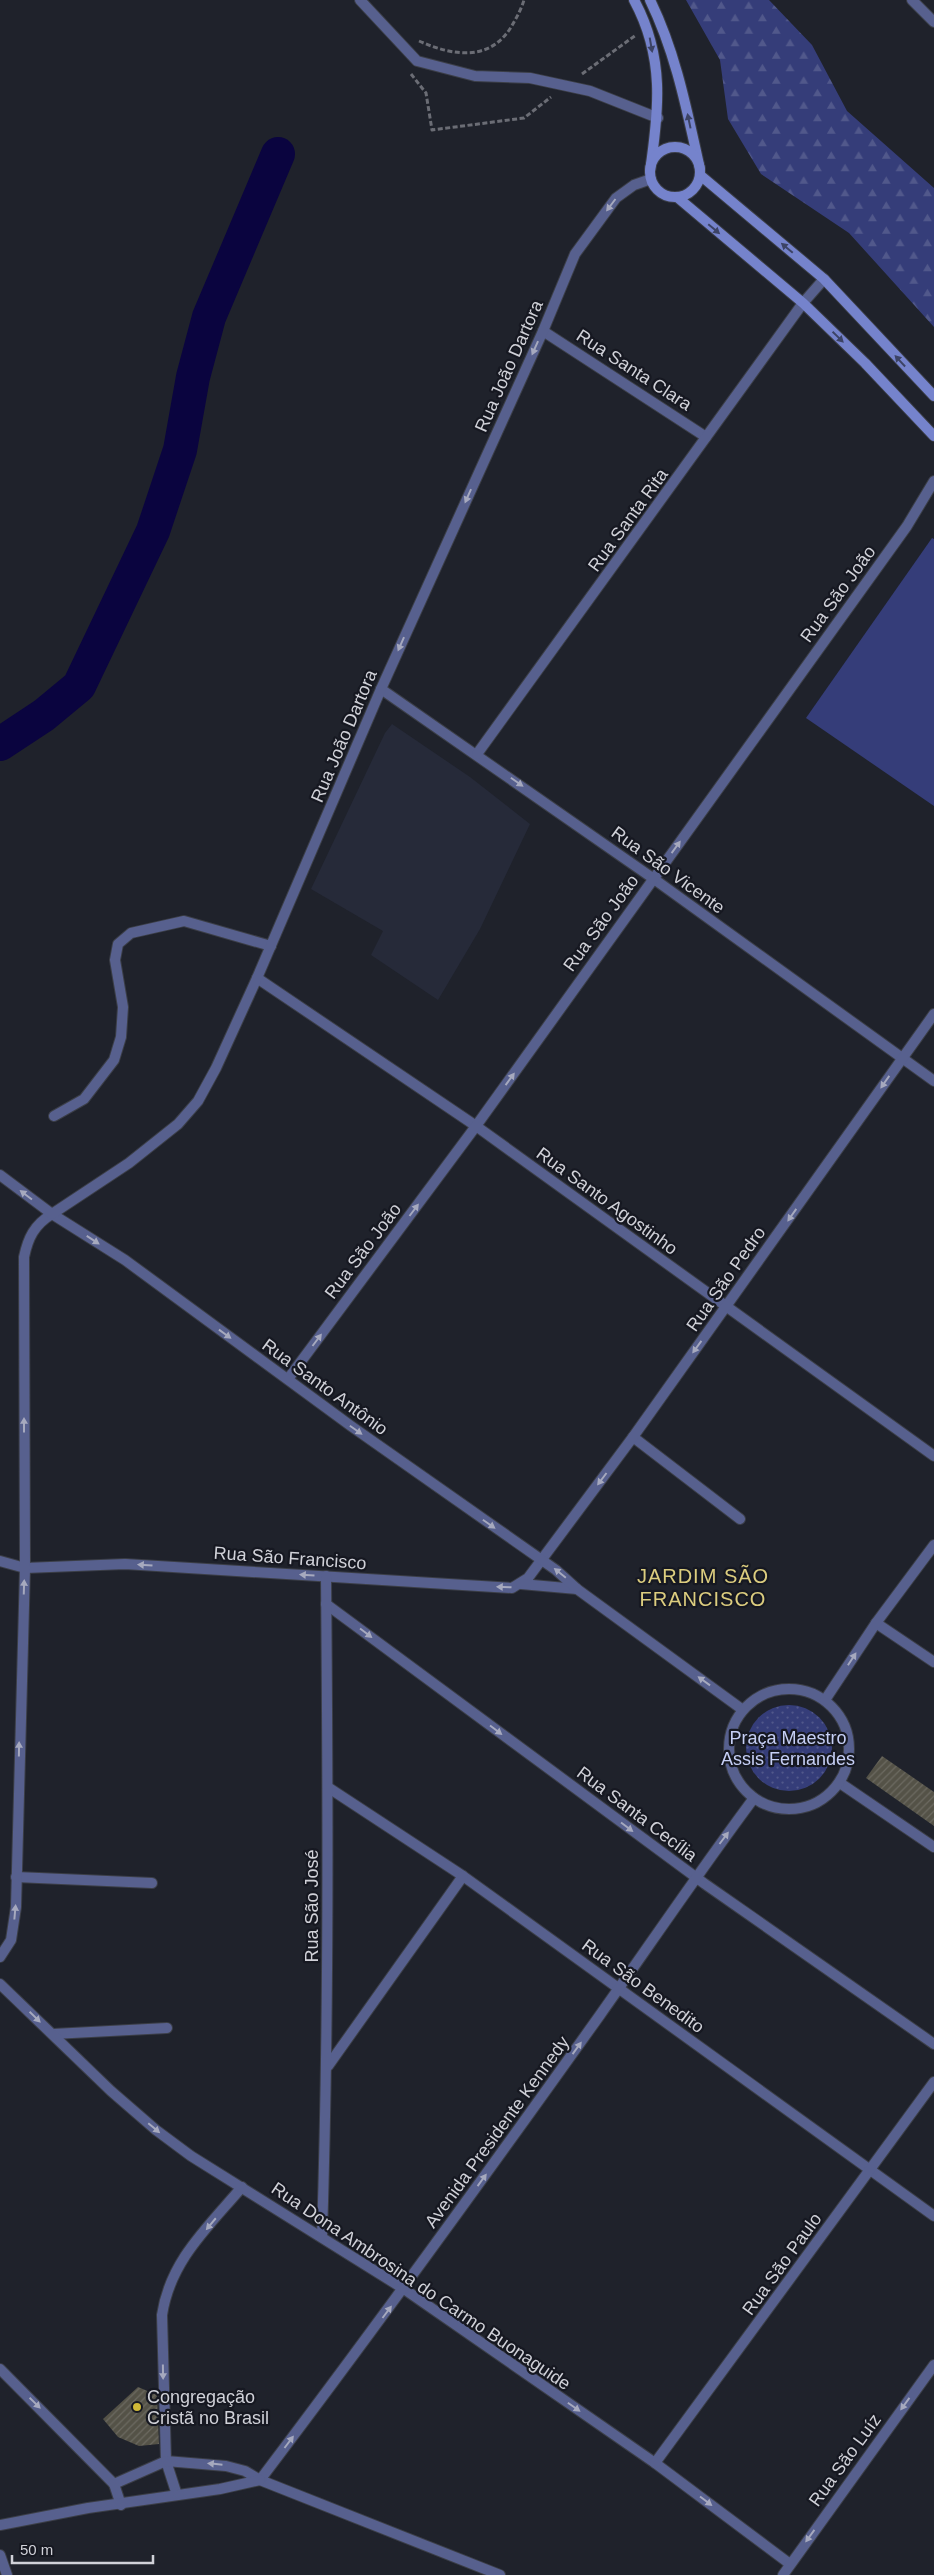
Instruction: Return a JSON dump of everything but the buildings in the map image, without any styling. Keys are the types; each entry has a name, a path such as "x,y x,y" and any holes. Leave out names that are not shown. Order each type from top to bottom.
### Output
{"main road":[{"path":"634,0 649,33 659,97 650,175 660,193 677,197 804,303 865,363 934,436"},
{"path":"650,0 666,33 683,90 700,172 692,191 677,197"},
{"path":"650,175 655,157 660,152 674,147 688,151 694,156 700,172 824,280 934,396"}],"street":[{"path":"360,0 417,61 475,76 530,78 590,91 658,118"},
{"path":"912,0 934,22"},
{"name":"Rua João Dartora","path":"0,1957 11,1940 14,1925 24,1568 24,1257 32,1232 40,1221 129,1163 178,1124 198,1101 216,1068 257,978 381,689 580,247 616,198 650,175"},
{"name":"Rua Santa Rita","path":"477,754 648,521 706,437 804,303 824,280"},
{"name":"Rua Santa Clara","path":"543,330 706,437"},
{"name":"Rua São João","path":"288,1379 476,1126 654,879 907,526 934,481"},
{"name":"Rua São Vicente","path":"381,689 654,879 934,1081"},
{"path":"54,1116 84,1099 114,1060 121,1037 123,1007 115,960 118,944 131,933 184,921 271,946"},
{"name":"Rua Santo Agostinho","path":"257,978 476,1126 726,1308 934,1456"},
{"name":"Rua São Pedro","path":"541,1561 726,1308 934,1014"},
{"path":"0,1175 52,1214"},
{"name":"Rua Santo Antônio","path":"52,1214 125,1260 556,1570 576,1589 743,1710"},
{"path":"633,1437 740,1519"},
{"path":"825,1700 876,1623 934,1545"},
{"name":"Rua São Francisco","path":"0,1561 24,1568 125,1564 512,1588 521,1584"},
{"path":"521,1584 541,1561"},
{"name":"Rua São José","path":"322,2236 328,2066 329,1788 326,1576"},
{"path":"521,1584 576,1589"},
{"name":"Rua Santa Cecília","path":"326,1604 695,1877 934,2044"},
{"path":"876,1623 934,1662"},
{"path":"795,1689 825,1700 841,1718 848,1734 850,1751 848,1768 840,1783 826,1798 808,1807 788,1810 769,1806 754,1798 738,1782 730,1764 728,1745 733,1726 743,1710 758,1697 776,1690 795,1689"},
{"path":"840,1783 934,1847"},
{"name":"Rua São Benedito","path":"329,1788 463,1876 870,2172 934,2216"},
{"name":"Avenida Presidente Kennedy","path":"260,2480 404,2289 619,1988 695,1877 754,1798"},
{"path":"328,2066 463,1876"},
{"path":"16,1877 152,1883"},
{"name":"Rua Dona Ambrosina do Carmo Buonaguide","path":"0,1984 156,2130 190,2156 322,2236 404,2289 655,2464 790,2564"},
{"path":"53,2034 167,2028"},
{"name":"Rua São Paulo","path":"655,2464 934,2082"},
{"path":"177,2495 166,2461 162,2315 165,2293 185,2255 242,2187"},
{"name":"Rua São Luíz","path":"783,2575 934,2365"},
{"path":"0,2369 114,2484 121,2504"},
{"path":"114,2484 166,2461 226,2466 245,2471 260,2480 500,2575"},
{"path":"0,2525 88,2508 230,2488 260,2480"},
{"path":"0,2555 7,2575"}],"path":[{"path":"413,38 438,49 459,53 474,53 491,48 508,34 524,0"}],"shaded area":[{"path":"392,724 470,777 530,824 480,929 438,1000 371,955 383,931 311,889 385,733"}],"green space":[{"path":"686,0 769,0 812,45 847,111 934,188 934,327 849,233 761,174 728,119 720,60"},
{"path":"932,538 934,539 934,806 806,718"},
{"name":"Praça Maestro Assis Fernandes","path":"789,1705 806,1708 820,1717 829,1731 832,1748 829,1765 820,1779 806,1788 789,1791 772,1788 758,1779 749,1765 746,1748 749,1731 758,1717 772,1708"}],"waterway":[{"path":"0,744 44,715 79,686 153,531 180,450 193,377 209,317 278,154"}],"place":[{"name":"Congregação Cristã no Brasil","path":"137,2407"}],"district":[{"name":"JARDIM SÃO FRANCISCO","path":"703,1588"}]}
